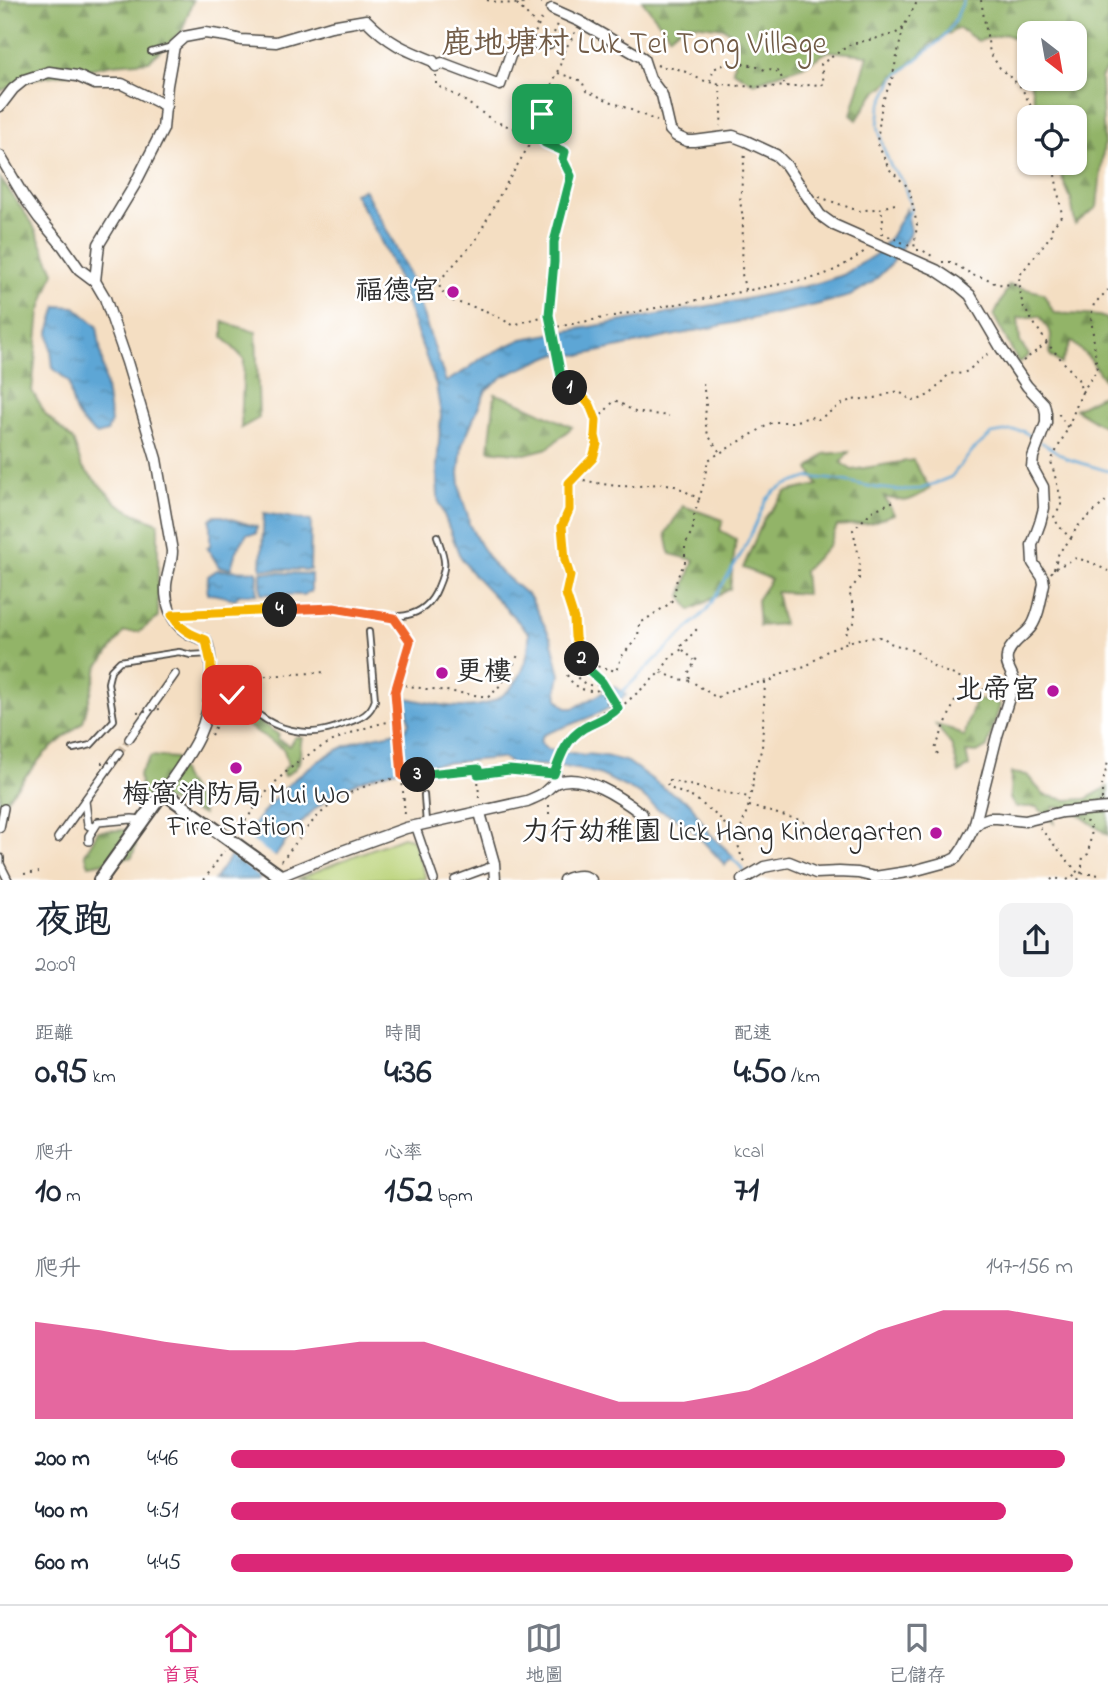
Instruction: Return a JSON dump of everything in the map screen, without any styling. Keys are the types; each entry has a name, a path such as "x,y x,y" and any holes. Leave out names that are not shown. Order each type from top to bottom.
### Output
{"street":[{"path":"552,9 579,21 643,58 650,79 662,95 670,130 676,136 687,141 733,136 776,155 820,215 834,225 936,270 957,284 970,295 1004,353 1027,386 1044,404 1046,423 1032,457 1032,467 1042,488 1044,508 1032,545 1033,563 1044,584 1033,624 1008,649 1007,666 1013,674 1014,682 974,827 963,848 956,858 912,875 877,878 849,872 816,873 789,862 764,867 742,880"},
{"path":"95,281 99,244 134,186 163,129 174,46 184,37 205,33 241,40 276,42 331,26 366,20 383,37 433,61 436,66 442,63 500,85 510,53 531,43 549,43"},
{"path":"0,106 24,80 49,72 77,76 95,84 122,84 166,106"},
{"path":"0,156 39,218 79,269 95,281 105,298 156,459 172,551 166,592 168,606 180,628 206,640 210,654 210,695 199,739 100,880"},
{"path":"129,739 175,674"},
{"path":"58,838 121,757"},
{"path":"163,792 278,873 416,826 527,801 544,793 553,773 618,796 642,814"},
{"path":"982,795 984,804 997,818"},
{"path":"85,800 88,825 94,828"},
{"path":"0,828 4,808"},
{"path":"974,827 981,821 997,818 1025,821 1062,812 1105,808"},
{"path":"480,813 495,865 495,880"},
{"path":"89,841 89,836 98,822 136,818 143,820"},
{"path":"416,826 434,880"},
{"path":"0,858 8,880"},
{"path":"455,880 495,865"},
{"path":"564,880 578,875 591,880"}],"lane":[{"path":"151,52 174,46"},
{"path":"172,615 334,608 394,618 416,611 431,602 445,568 444,555 437,536"},
{"path":"210,695 221,693 237,697 266,719 303,732 326,730 360,718 371,710 375,701 369,632"},
{"path":"73,749 91,744 114,720 108,683 111,670 120,661 180,652 191,655 210,654"},
{"path":"416,826 424,795"}],"path":[{"path":"487,0 517,5 526,4 529,0"},
{"path":"914,249 917,225 909,188 889,169 877,142 882,103 892,79 903,28 918,0"},
{"path":"981,0 989,49 1000,68 1027,94 1030,105"},
{"path":"517,5 538,27"},
{"path":"549,43 563,13"},
{"path":"531,43 543,17"},
{"path":"541,138 544,124 542,114 565,48 579,21"},
{"path":"643,58 710,82 765,88 824,84 821,64 851,44 895,34 903,28"},
{"path":"710,82 714,69 720,65 752,64 765,70 777,70 785,87"},
{"path":"436,66 436,85 494,121 541,138 545,143 565,152 563,160 571,176 554,242 549,315 557,360 566,385 590,405 596,420 596,450 593,458 569,483 569,510 562,526 565,560 570,576 566,594 583,663 602,682 618,708"},
{"path":"557,73 582,81 586,91 668,125"},
{"path":"717,138 723,109 719,82"},
{"path":"541,138 531,142 476,240 439,281 440,289 449,300 484,310 513,325 549,315"},
{"path":"745,291 740,201 746,141"},
{"path":"1055,175 1062,215 1052,228 1052,234 1019,276 1019,285 1024,309 1047,343 1078,379 1082,392"},
{"path":"807,198 819,197 859,211 895,204"},
{"path":"551,328 830,273 848,264 876,243 882,232 881,208"},
{"path":"882,232 942,262 951,262 975,276 996,284 1019,285"},
{"path":"1071,539 1055,521 1062,506 1051,461 1082,392 1097,370 1091,316 1094,304 1108,290"},
{"path":"583,663 615,671 622,656 638,637 639,624 674,598 677,578 685,562 685,546 694,526 694,516 704,486 708,460 773,422 793,422 810,417 819,419 842,404 898,391 916,401 931,394 949,374 968,371 985,355 1004,353 1023,362 1047,343"},
{"path":"703,383 708,435 720,452"},
{"path":"596,420 615,400 635,412 669,416"},
{"path":"1044,404 1055,409 1068,428"},
{"path":"575,478 621,486 663,484 674,486 699,499"},
{"path":"1043,578 1050,575 1059,552 1071,539 1077,527 1108,499"},
{"path":"848,642 846,630 854,623 855,613 849,591 859,579 860,561 853,530 872,511 894,500"},
{"path":"1054,569 1076,558 1108,571"},
{"path":"394,618 410,641 395,692 402,781 416,826"},
{"path":"562,746 585,727 614,712 660,672 698,629"},
{"path":"660,672 691,681 717,698 726,692 773,680 779,674 804,667 830,649 848,642 883,637 890,643 915,651 936,668 980,685 986,693 1010,695"},
{"path":"682,649 696,659 688,674 691,681"},
{"path":"397,684 488,697 499,689 506,679 518,654"},
{"path":"222,679 326,672"},
{"path":"573,672 587,685 602,682"},
{"path":"567,675 579,688 593,692 599,689 602,682"},
{"path":"737,841 762,748 765,681"},
{"path":"553,773 562,746 570,733 610,707 599,689"},
{"path":"938,754 935,749 955,701"},
{"path":"137,712 160,709"},
{"path":"204,880 268,790 280,778 306,757 349,733 397,720"},
{"path":"101,764 121,757"},
{"path":"1105,808 1102,786 1108,762"},
{"path":"402,781 522,766 553,773"},
{"path":"278,873 306,828 333,804 363,787 402,775 509,770 553,773"},
{"path":"478,771 480,813"},
{"path":"669,780 750,797"},
{"path":"667,784 670,788 696,799 721,819 737,841 742,859 754,873"},
{"path":"748,806 800,820 811,826"},
{"path":"1078,810 1080,821 1087,822 1092,830 1088,854 1083,857 1078,880"},
{"path":"1033,818 1079,873"},
{"path":"24,874 39,872"},
{"path":"1051,880 1066,880 1079,873 1102,876"}],"green space":[{"path":"0,0 193,0 182,31 149,61 113,64 31,79 0,91"},
{"path":"642,0 1108,0 1108,66 1101,78 1104,144 1097,207 1075,224 1071,199 1061,175 1087,175 1087,105 1035,105 1032,91 1087,91 1087,21 1017,21 1017,40 1005,34 978,41 959,28 931,44 872,96 857,120 851,115 868,55 829,51 803,66 754,83 733,71 737,38 724,28 685,23 670,36"},
{"path":"0,178 32,223 54,272 40,312 32,391 46,415 73,440 82,467 117,503 158,523 158,617 139,632 124,632 98,667 83,722 44,754 0,807"},
{"path":"1009,285 1043,293 1054,313 1108,319 1108,386 1090,359 1071,341 1061,364 1050,355 1051,334 1040,316 1018,318 1020,342 1029,355 1019,363 994,316"},
{"path":"223,322 256,332 259,418 241,428 244,359 223,337"},
{"path":"1108,392 1108,422 1103,426 1075,409"},
{"path":"495,394 572,427 548,448 525,454 489,450"},
{"path":"849,452 841,463 852,470 913,460 930,489 908,500 884,497 894,514 870,523 837,526 829,545 804,571 806,594 776,592 783,624 759,626 757,600 771,579 743,568 764,519 786,492 818,485 809,469 824,454"},
{"path":"683,506 723,520 720,530 736,539 730,589 691,610 681,596 694,560 670,554 666,533"},
{"path":"975,700 993,700 1000,705 987,747 977,753 966,752 969,766 959,773 952,746 936,725 954,730 964,737"},
{"path":"250,715 279,735 277,738 289,746 295,737 302,737 300,760 291,772 284,776 282,771 288,765 284,750 244,723"},
{"path":"151,756 176,758 203,815 166,800 148,804 141,792 139,774"},
{"path":"1011,773 1027,775 1044,795 1067,800 1086,799 1108,787 1108,835 1069,808 1053,807 1054,823 1037,807 1015,807 1010,798"},
{"path":"125,830 136,845 132,857 89,865 85,854 98,831"},
{"path":"403,837 414,843 426,879 297,879 341,861"}],"water":[{"path":"364,189 410,277 446,382 483,357 522,339 731,302 815,284 843,275 876,254 891,236 906,209 911,231 905,242 890,265 873,282 850,296 583,355 552,355 504,376 486,390 462,445 459,473 461,495 469,524 495,567 530,597 551,638 560,675 558,699 568,708 574,708 614,686 626,695 598,714 543,735 540,741 548,749 605,756 628,762 668,791 690,803 710,834 733,856 725,865 685,822 657,809 640,794 601,775 560,766 511,764 499,758 418,766 367,778 321,804 295,830 259,879 214,880 273,800 308,768 353,743 405,730 409,723 406,698 453,707 490,702 512,686 525,663 529,633 470,571 459,554 438,499 437,467 441,415 436,385 395,271 354,193"},
{"path":"57,306 75,307 97,326 111,422 107,432 97,435 84,424 73,406 69,382 53,368 49,332"},
{"path":"264,513 311,521 310,570 261,569"},
{"path":"215,516 257,527 256,534 247,534 236,551 231,568 219,567 207,547 210,546 210,519"},
{"path":"217,570 256,571 257,594 239,595 235,599 207,593 208,576"},
{"path":"261,572 311,574 311,592 304,595 261,594"}],"pier":[{"path":"242,834 278,859 263,879 228,854"}],"waterway":[{"path":"907,219 911,208 903,181 891,167 883,147 878,125 880,107 894,78 943,38 964,0"},
{"path":"620,694 707,610 743,551 767,499 775,491 810,477 877,488 921,489 951,477 974,449 992,434 1023,431 1035,439"},
{"path":"1041,442 1068,459 1108,471"},
{"path":"731,857 744,873"}],"tunnel":[{"path":"119,753 129,739"}],"place":[{"name":"福德宮","path":"453,292"},
{"name":"更樓","path":"442,673"},
{"name":"北帝宮","path":"1053,691"},
{"name":"梅窩消防局 Mui Wo Fire Station","path":"236,768"},
{"name":"力行幼稚園 Lick Hang Kindergarten","path":"936,833"}],"district":[{"name":"鹿地塘村 Luk Tei Tong Village","path":"634,45"}],"route":[{"path":"232,695 210,695 211,664 206,640 180,628 172,615 334,608 394,618 410,641 395,692 402,776 478,769 478,774 509,770 554,774 564,747 575,735 618,708 602,682 583,663 566,594 570,576 565,560 562,526 569,510 569,483 593,458 597,444 596,420 590,405 566,385 561,376 552,334 549,315 554,242 571,176 563,160 565,152 545,143 541,138 544,124 542,114"}]}
